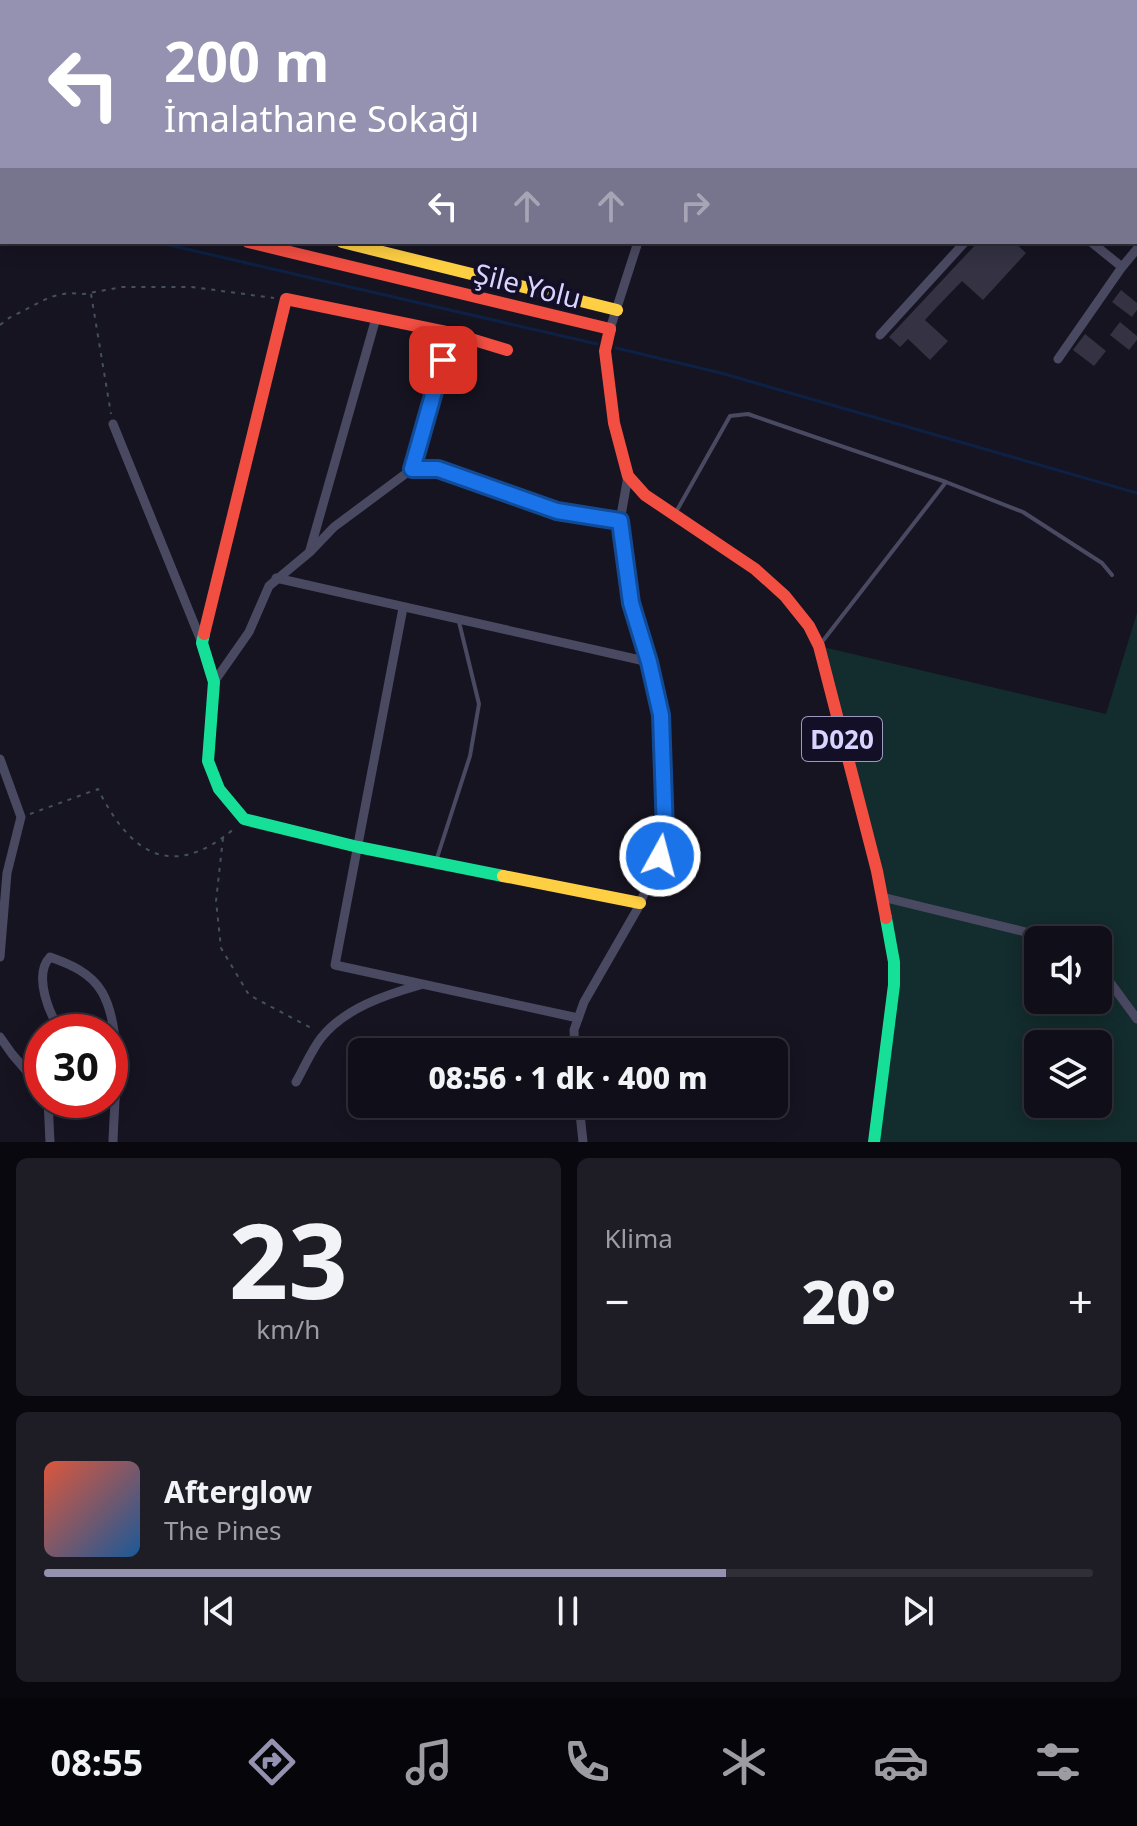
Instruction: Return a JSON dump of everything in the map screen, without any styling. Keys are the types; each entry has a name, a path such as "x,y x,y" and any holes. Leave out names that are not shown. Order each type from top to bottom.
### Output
{"main road":[{"name":"Şile Yolu","path":"256,244 610,329"},
{"name":"Şile Yolu","path":"350,244 617,310"},
{"path":"507,350 451,333 286,299 202,643 214,682 208,761 219,789 244,819 358,847 640,903"},
{"path":"610,329 605,351 614,423 628,476"},
{"name":"D020","path":"628,476 645,495 755,569 785,596 809,626 819,646 882,897 894,962 894,985 874,1142"}],"street":[{"path":"610,329 637,244"},
{"path":"880,335 963,244"},
{"path":"1093,244 1122,267"},
{"path":"1058,359 1137,249"},
{"path":"309,552 376,318"},
{"path":"412,469 451,333"},
{"path":"113,424 202,643"},
{"path":"214,682 249,632 269,586 276,578 334,527 412,469 438,469 557,511 620,521"},
{"path":"574,1038 574,1030 584,1002 640,903 660,856 665,831 661,715 631,603 620,521 628,476"},
{"path":"276,578 649,662"},
{"path":"403,608 335,965 578,1018"},
{"path":"0,759 21,817 7,873 0,957"},
{"path":"882,897 1024,932"},
{"path":"51,1014 46,1006 43,974 50,957 87,974 102,992 110,1014"},
{"path":"296,1082 324,1035 341,1018 392,993 423,984"},
{"path":"1112,985 1137,1019"},
{"path":"0,1037 24,1068"},
{"path":"49,1118 50,1142"},
{"path":"113,1118 113,1142"},
{"path":"580,1118 583,1142"}],"lane":[{"path":"674,514 730,416 748,414 946,482 1023,512 1102,563 1112,575"},
{"path":"819,646 946,482"},
{"path":"435,863 470,756 479,704 458,620"}],"path":[{"path":"0,325 50,297 122,287 192,287 286,299"},
{"path":"91,293 113,424"},
{"path":"21,817 98,789 122,827 142,847 164,857 185,856 208,848 244,819"},
{"path":"223,837 216,901 221,948 249,995 324,1035"}],"green space":[{"path":"1137,613 1137,1142 876,1142 894,962 819,646 1106,714"}],"building":[{"path":"976,244 1016,244 1026,253 983,300 962,281 925,320 948,341 930,360 908,339 900,347 889,337"},
{"path":"1121,290 1137,303 1132,317 1112,302"},
{"path":"1120,322 1137,336 1129,350 1110,335"},
{"path":"1085,334 1106,351 1094,366 1073,350"}],"waterway":[{"path":"165,244 597,344"},
{"path":"616,348 721,373 1137,493"}],"traffic: fast":[{"path":"204,634 202,643 214,682 208,761 219,789 244,819 358,847 503,876"},
{"path":"874,1142 894,985 894,962 886,918"}],"traffic: slow":[{"path":"350,244 617,310"},
{"path":"503,876 640,903"}],"traffic: jam":[{"path":"256,244 610,329"},
{"path":"204,634 286,299 451,333 507,350"},
{"path":"610,329 605,351 614,423 628,476 645,495 755,569 785,596 809,626 819,646 877,871 886,918"}],"route":[{"path":"443,360 412,469 438,469 557,511 620,521 631,603 661,715 665,831 660,856"}]}
